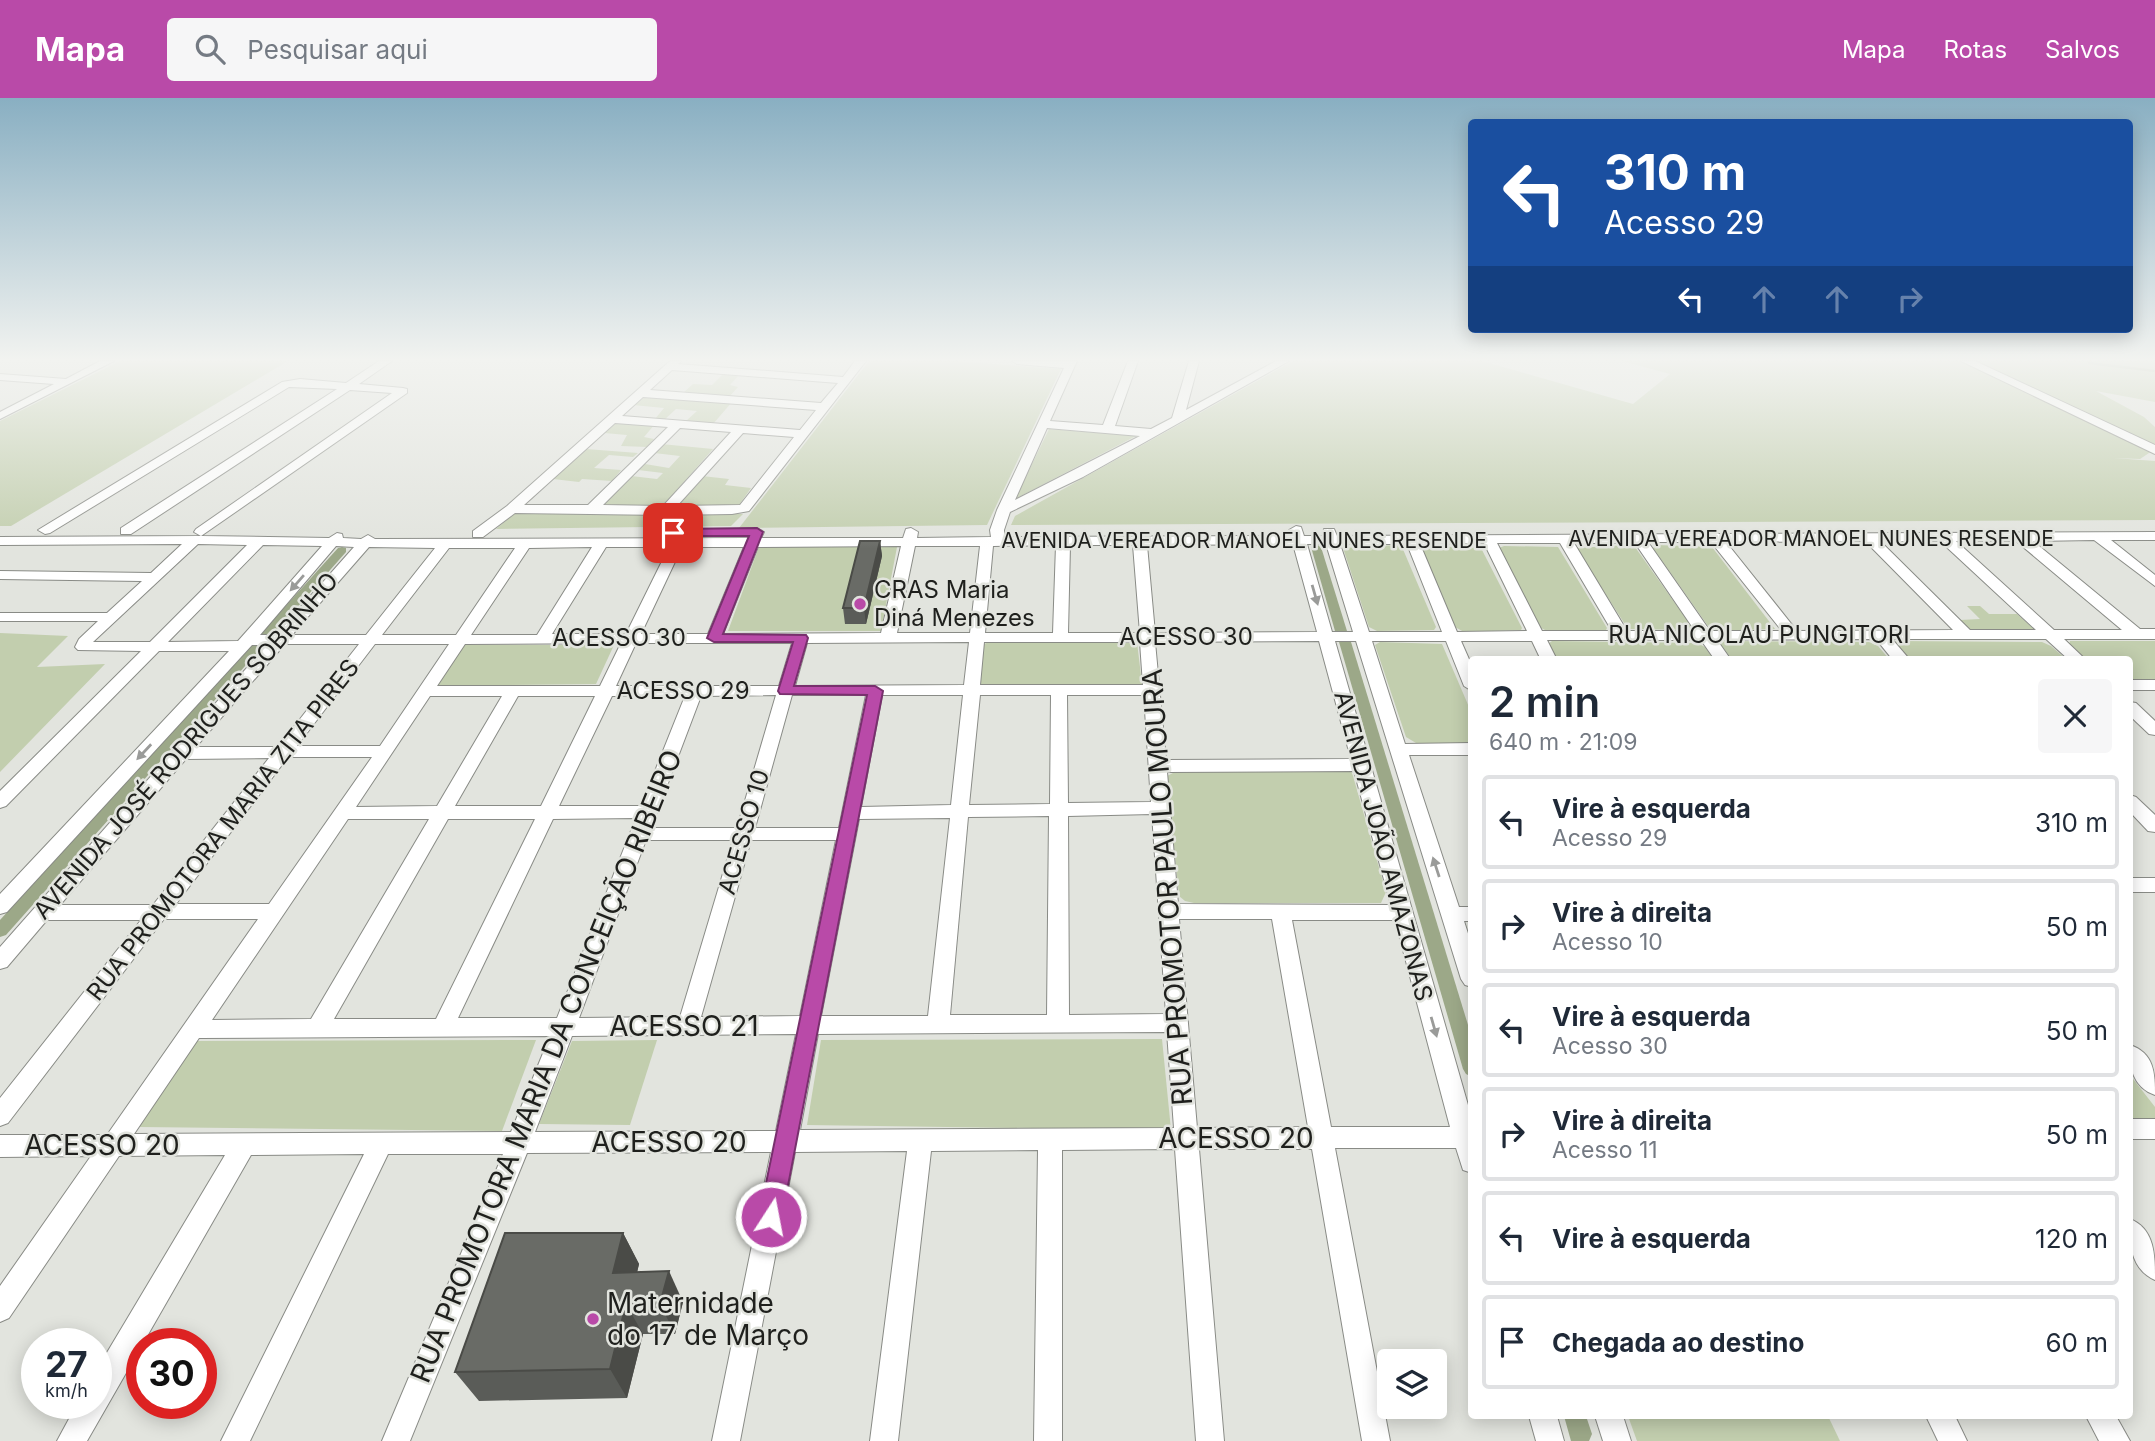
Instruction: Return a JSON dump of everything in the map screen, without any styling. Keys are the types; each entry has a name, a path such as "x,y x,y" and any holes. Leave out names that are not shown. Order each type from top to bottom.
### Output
{"street":[{"path":"45,530 223,424"},
{"path":"126,531 291,424"},
{"path":"0,617 110,618 198,536 357,424"},
{"path":"478,534 512,509 608,424"},
{"path":"674,424 803,434"},
{"path":"591,510 677,424"},
{"path":"512,509 742,509 748,505 811,424"},
{"path":"938,1025 977,638 994,537 1043,424 1152,433"},
{"path":"1108,429 1110,424"},
{"path":"1004,510 1079,474 1168,424"},
{"path":"2105,424 2155,450"},
{"path":"665,510 740,429"},
{"name":"AVENIDA VEREADOR MANOEL NUNES RESENDE","path":"376,540 478,534 994,537 1865,533 2155,526"},
{"path":"0,530 126,531 259,541 335,540"},
{"path":"1712,533 1793,635"},
{"name":"AVENIDA VEREADOR MANOEL NUNES RESENDE","path":"1330,535 1412,540 1639,540 1712,533"},
{"path":"1865,533 1965,634"},
{"name":"AVENIDA VEREADOR MANOEL NUNES RESENDE","path":"1865,533 1945,538 2155,536"},
{"name":"AVENIDA VEREADOR MANOEL NUNES RESENDE","path":"994,537 1063,541 1140,541 1297,535"},
{"name":"AVENIDA JOÃO AMAZONAS","path":"1297,535 1468,1148"},
{"name":"AVENIDA JOÃO AMAZONAS","path":"1330,535 1468,967"},
{"path":"0,541 198,536 335,540 345,545 376,540"},
{"path":"888,638 910,536"},
{"path":"714,638 755,537"},
{"name":"AVENIDA VEREADOR MANOEL NUNES RESENDE","path":"335,540 445,544 678,542 755,537"},
{"path":"2020,537 2136,634"},
{"path":"2098,537 2155,582"},
{"path":"1945,538 2074,656"},
{"name":"AVENIDA JOSÉ RODRIGUES SOBRINHO","path":"0,907 245,643 335,540"},
{"name":"AVENIDA JOSÉ RODRIGUES SOBRINHO","path":"0,961 281,639 376,540"},
{"path":"1412,540 1468,676"},
{"path":"1489,540 1547,656"},
{"path":"1565,540 1622,635"},
{"path":"1639,540 1720,656"},
{"path":"0,802 156,648 259,541"},
{"path":"1060,637 1063,541"},
{"name":"RUA PROMOTOR PAULO MOURA","path":"1140,541 1210,1441"},
{"path":"542,639 602,542"},
{"path":"442,1028 678,542"},
{"path":"0,1309 385,751 525,543"},
{"name":"RUA PROMOTORA MARIA ZITA PIRES","path":"0,1116 445,544"},
{"path":"0,575 154,577"},
{"name":"ACESSO 30","path":"110,618 84,642 83,647 156,648 281,639 1363,636"},
{"path":"1879,634 1898,656"},
{"name":"RUA NICOLAU PUNGITORI","path":"1363,636 2155,634"},
{"name":"ACESSO 10","path":"688,1026 801,638"},
{"path":"2133,685 2155,685"},
{"path":"1058,1024 1059,690"},
{"name":"ACESSO 29","path":"423,691 1152,690"},
{"path":"317,1029 513,691"},
{"name":"RUA PROMOTORA MARIA DA CONCEIÇÃO RIBEIRO","path":"396,1441 519,1143 695,691"},
{"path":"726,1441 875,691"},
{"path":"2133,710 2155,730"},
{"path":"1399,750 1468,749"},
{"path":"181,753 385,751"},
{"path":"1158,766 1360,765"},
{"path":"2140,805 2155,826"},
{"path":"639,834 743,834 959,811 1161,808"},
{"path":"340,813 648,812"},
{"path":"2133,885 2155,885"},
{"path":"41,914 273,911"},
{"path":"1169,911 1401,913"},
{"path":"1281,912 1376,1441"},
{"path":"1451,915 1468,914"},
{"name":"ACESSO 21","path":"191,1029 1177,1023"},
{"path":"2133,1058 2155,1085"},
{"path":"2133,1129 2155,1129"},
{"name":"ACESSO 20","path":"0,1146 1465,1137"},
{"path":"1048,1441 1050,1139"},
{"path":"884,1441 920,1140"},
{"path":"112,1371 244,1144"},
{"path":"235,1441 381,1144"},
{"path":"2133,1235 2155,1267"},
{"path":"71,1441 84,1419"},
{"path":"1544,1419 1550,1441"},
{"path":"1610,1419 1617,1441"},
{"path":"1942,1419 1953,1441"},
{"path":"2102,1419 2116,1441"}],"green space":[{"path":"0,424 183,424 11,526 0,526"},
{"path":"615,424 655,424 644,437 654,439 647,447 621,446 627,435 604,433"},
{"path":"820,424 1035,424 987,525 739,528"},
{"path":"1181,424 2151,424 2155,427 2155,449 2140,459 2114,458 2155,461 2155,520 1011,525 1015,516"},
{"path":"1049,429 1136,436 1015,499"},
{"path":"661,444 713,449 661,508 599,507 631,476 657,479 663,473 638,470 645,464 669,468 680,456 654,453"},
{"path":"586,449 638,453 633,457 609,455 594,468 621,470 612,481 582,479 579,482 553,479"},
{"path":"702,476 729,479 725,485 751,488 737,508 673,508"},
{"path":"515,513 743,514 731,526 496,529"},
{"path":"1629,545 1635,547 1692,627 1690,630 1628,629 1576,548"},
{"path":"1657,545 1712,547 1775,629 1719,631 1708,626 1653,548"},
{"path":"759,547 897,547 881,631 728,631"},
{"path":"1402,547 1436,627 1434,630 1377,631 1369,627 1343,548"},
{"path":"1558,547 1606,630 1549,632 1539,627 1499,548"},
{"path":"1422,548 1481,548 1521,630 1464,632 1455,627"},
{"path":"1967,606 1980,606 1989,614 2017,614 2034,629 1970,630 1960,620 1980,619"},
{"path":"0,633 68,636 37,667 105,664 0,772"},
{"path":"991,641 1137,642 1142,684 981,685 978,682 982,645"},
{"path":"1552,641 1697,643 1705,647 1711,656 1554,656 1548,644"},
{"path":"2070,641 2155,641 2155,683 2133,683 2133,656 2081,656 2069,645"},
{"path":"1380,642 1442,644 1468,705 1468,743 1416,743 1406,737 1375,645"},
{"path":"1869,642 1878,646 1887,656 1729,656 1720,643"},
{"path":"2042,642 2062,656 1905,656 1894,643"},
{"path":"461,645 614,645 596,684 436,686"},
{"path":"1179,770 1351,771 1353,776 1386,892 1381,903 1194,903 1179,896 1167,776"},
{"path":"1162,1039 1171,1130 807,1125 821,1040"},
{"path":"536,1040 502,1131 139,1127 194,1041"},
{"path":"657,1040 630,1125 539,1124 572,1041"},
{"path":"2133,1079 2155,1107 2155,1123 2133,1123"},
{"path":"1629,1419 1829,1419 1840,1441 1637,1441"}],"building":[{"path":"860,541 880,541 864,608 843,608"},
{"path":"505,1233 623,1233 613,1273 669,1271 660,1304 626,1304 610,1369 455,1372"}],"waterway":[{"path":"1316,547 1341,631"},
{"path":"267,634 342,550"},
{"path":"1345,642 1468,1056"},
{"path":"0,931 257,645"},
{"path":"1576,1419 1580,1434"}],"place":[{"name":"CRAS Maria Diná Menezes","path":"860,604"},
{"name":"Maternidade do 17 de Março","path":"593,1319"}],"route":[{"path":"673,533 757,532 714,638 801,638 786,691 875,691 771,1217"}]}
